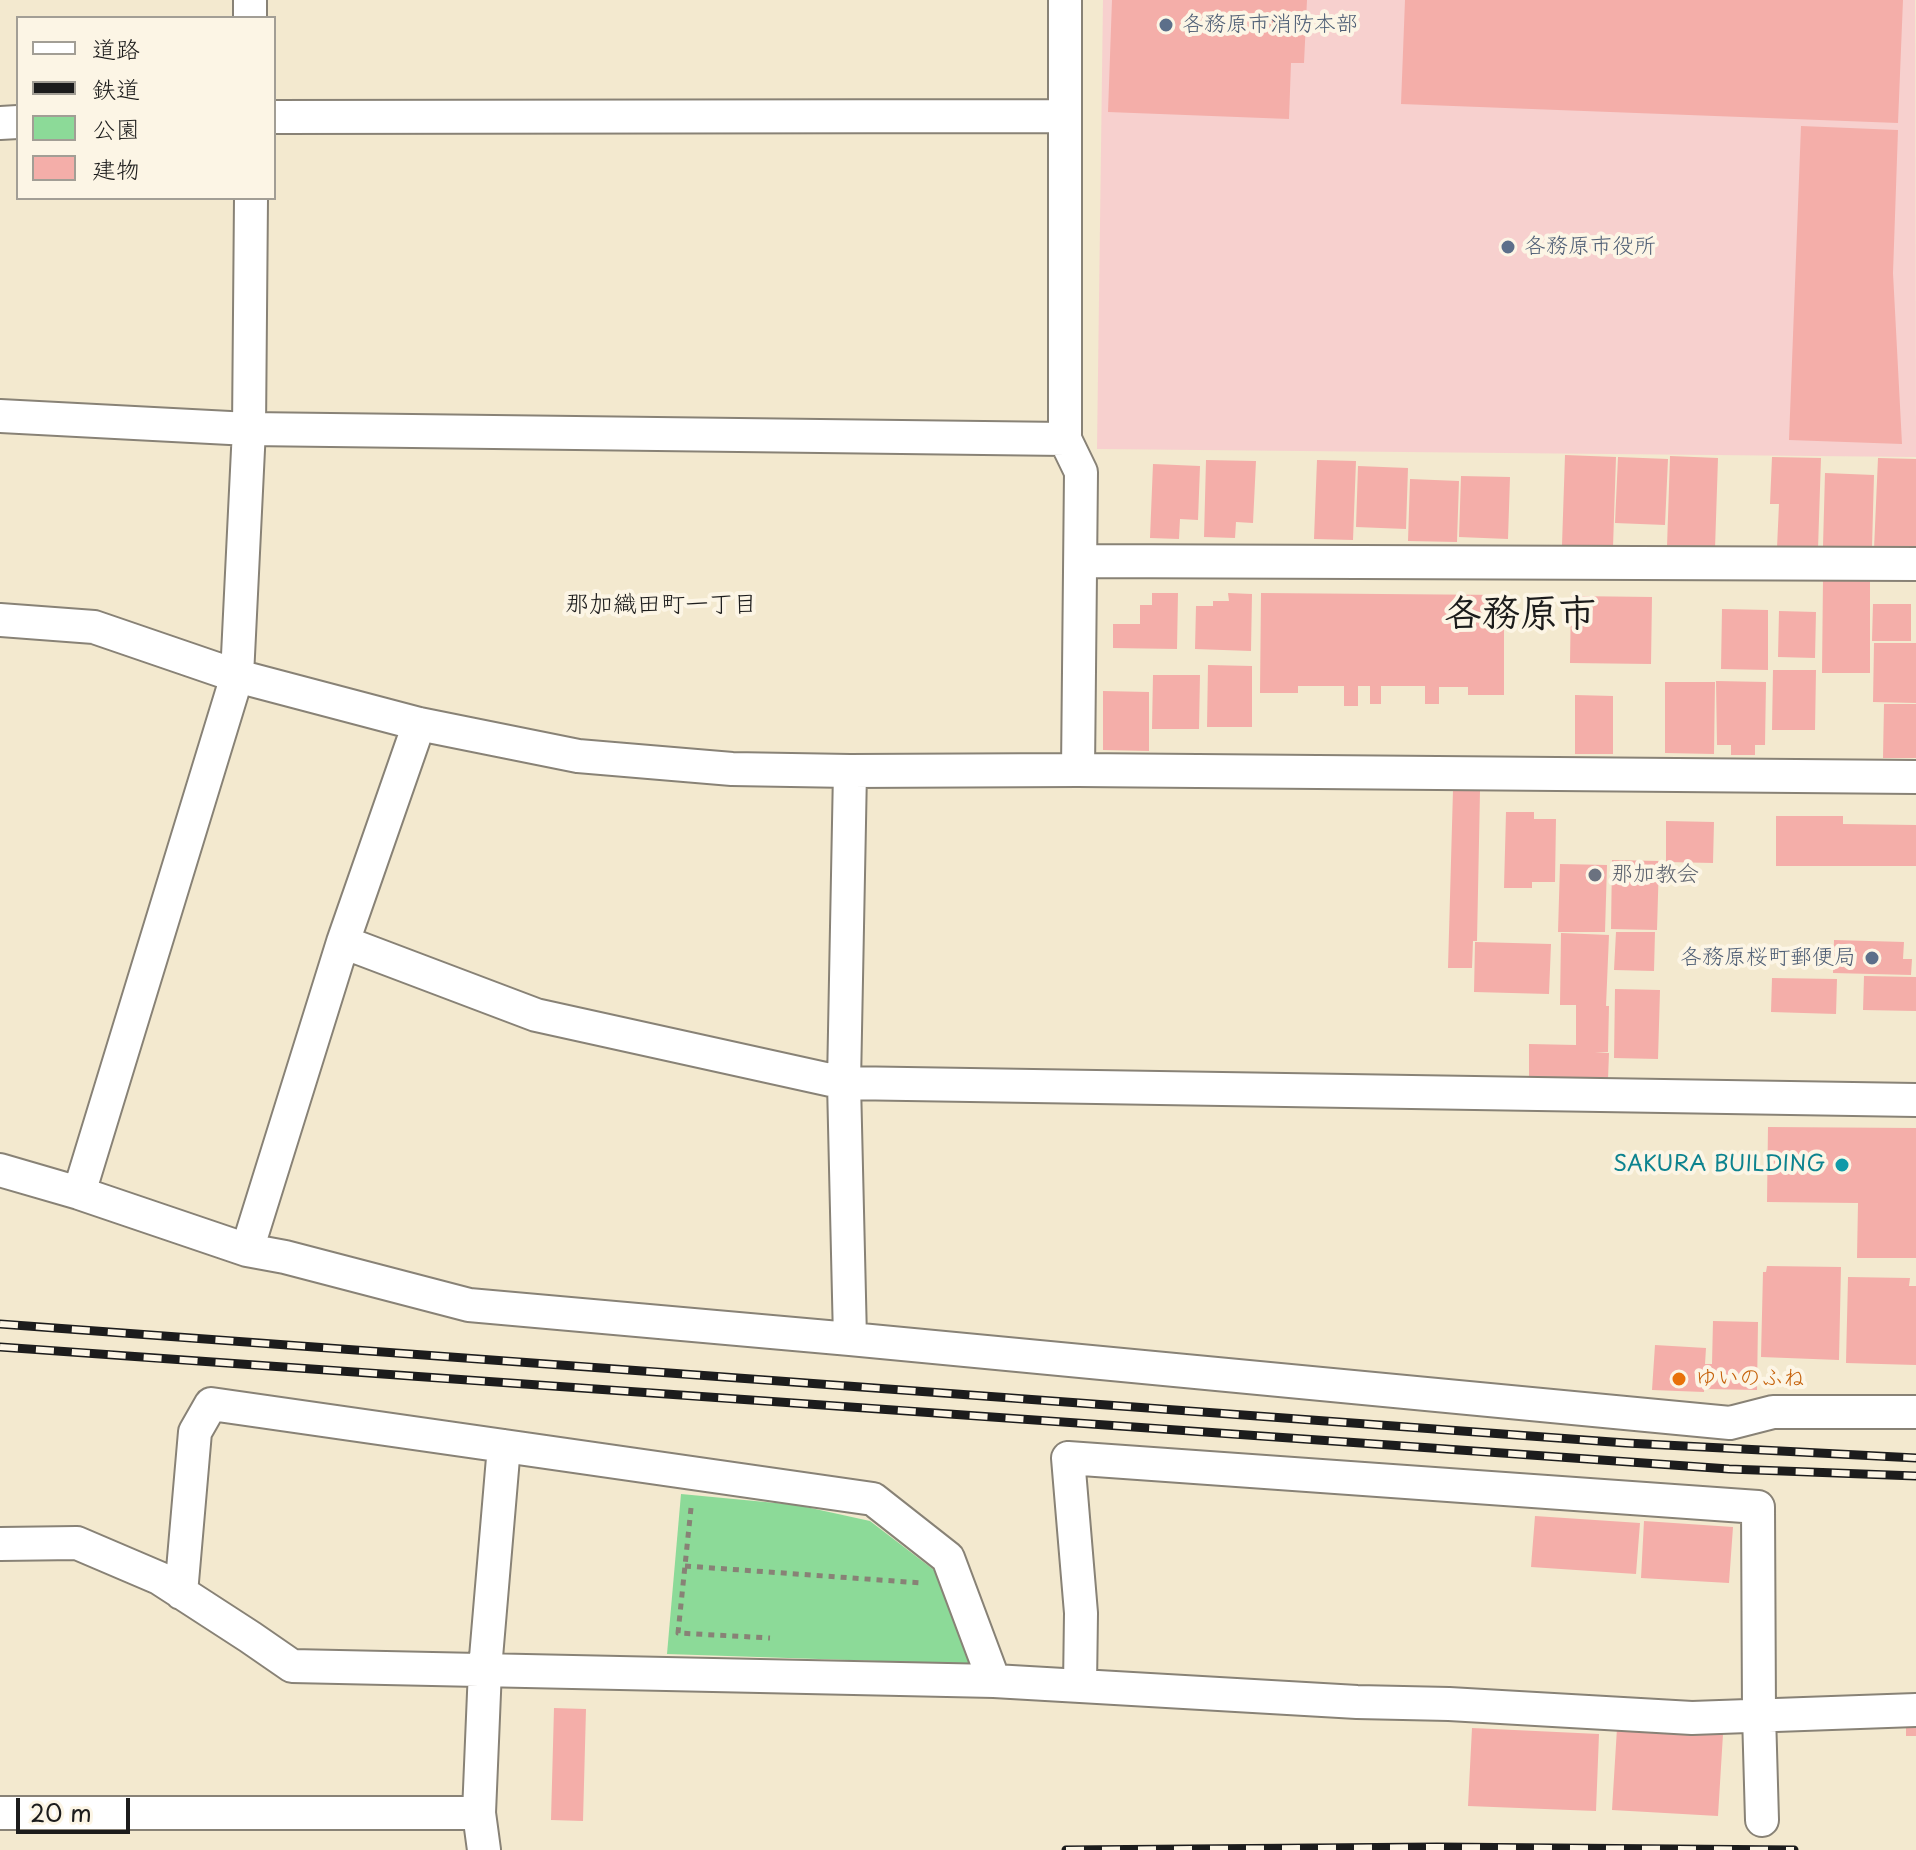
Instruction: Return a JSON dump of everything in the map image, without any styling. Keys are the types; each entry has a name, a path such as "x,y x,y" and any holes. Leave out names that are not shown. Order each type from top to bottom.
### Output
{"street":[{"path":"1065,0 1065,439 1081,472 1078,770"},
{"path":"276,117 1065,116"},
{"path":"79,1193 237,676 249,429 251,200"},
{"path":"0,416 249,429 1065,439"},
{"path":"1081,561 1916,564"},
{"path":"0,620 94,627 237,676 419,724 578,756 732,769 1916,777"},
{"path":"247,1250 343,942 419,724"},
{"path":"850,771 844,1083 850,1339"},
{"path":"343,942 536,1015 844,1083 1916,1100"},
{"path":"0,1170 79,1193 247,1250 469,1305 1730,1423 1773,1412 1916,1412"},
{"path":"181,1593 195,1432 211,1404 873,1499 948,1558 994,1681"},
{"path":"484,1850 479,1813 485,1669 504,1446"},
{"path":"1080,1686 1081,1613 1068,1458 1758,1507 1762,1820"},
{"path":"0,1544 77,1543 159,1578 292,1666 994,1681 1692,1718 1916,1710"},
{"path":"0,1813 479,1813"}],"path":[{"path":"725,1478 719,1512 691,1505 678,1633 773,1638"},
{"path":"685,1566 923,1583"},
{"path":"922,1575 927,1596"}],"shaded area":[{"name":"各務原市役所","path":"1103,0 1915,0 1916,457 1097,449"}],"green space":[{"path":"681,1494 797,1505 870,1521 934,1570 970,1664 667,1654"}],"building":[{"path":"1112,0 1307,0 1304,63 1291,63 1289,119 1108,112"},
{"path":"1405,0 1903,0 1898,123 1401,104"},
{"path":"1801,126 1898,130 1893,273 1902,444 1789,440"},
{"path":"1565,455 1616,457 1613,547 1562,545"},
{"path":"1670,456 1718,458 1715,549 1667,547"},
{"path":"1618,457 1668,459 1665,525 1615,523"},
{"path":"1772,457 1821,458 1818,549 1777,548 1779,504 1770,504"},
{"path":"1878,458 1916,459 1916,550 1874,549"},
{"path":"1206,460 1256,461 1253,523 1236,522 1235,538 1204,537"},
{"path":"1317,460 1356,461 1353,540 1314,539"},
{"path":"1153,464 1200,466 1198,520 1180,519 1179,539 1150,538"},
{"path":"1358,466 1408,468 1406,529 1356,527"},
{"path":"1825,473 1874,475 1872,548 1823,546"},
{"path":"1461,476 1510,477 1508,539 1459,537"},
{"path":"1410,479 1459,481 1457,542 1408,541"},
{"path":"1823,579 1870,579 1870,673 1822,673"},
{"path":"1152,593 1178,593 1177,649 1113,648 1113,624 1140,624 1140,605 1152,605"},
{"path":"1228,593 1252,594 1251,651 1195,649 1196,606 1213,606 1213,601 1229,601"},
{"path":"1261,593 1504,595 1504,695 1468,695 1468,687 1439,687 1439,704 1425,704 1425,686 1381,686 1381,704 1370,704 1370,686 1358,686 1358,706 1344,706 1344,686 1298,686 1298,693 1260,693"},
{"path":"1571,596 1652,597 1651,664 1570,663"},
{"path":"1873,604 1911,604 1911,641 1872,641"},
{"path":"1722,609 1768,610 1768,670 1721,669"},
{"path":"1779,611 1816,612 1815,658 1778,657"},
{"path":"1874,643 1916,643 1916,703 1873,702"},
{"path":"1208,665 1252,666 1252,727 1207,727"},
{"path":"1773,670 1816,670 1815,730 1772,730"},
{"path":"1153,675 1200,675 1199,729 1152,729"},
{"path":"1716,681 1766,682 1765,745 1755,745 1755,755 1731,755 1731,745 1717,745"},
{"path":"1665,682 1715,682 1714,754 1665,753"},
{"path":"1103,691 1149,692 1149,751 1103,750"},
{"path":"1575,695 1613,696 1613,754 1575,754"},
{"path":"1884,704 1916,704 1916,758 1883,758"},
{"path":"1453,790 1480,791 1477,941 1473,941 1472,968 1448,968"},
{"path":"1506,812 1534,812 1534,819 1556,819 1555,882 1532,882 1532,888 1504,888"},
{"path":"1776,816 1843,816 1843,824 1916,825 1916,866 1776,866"},
{"path":"1666,821 1714,822 1713,863 1666,862"},
{"path":"1612,860 1659,861 1657,930 1611,929"},
{"path":"1560,864 1607,865 1605,932 1558,932"},
{"path":"1616,932 1655,932 1654,971 1614,970"},
{"path":"1561,933 1609,935 1608,1052 1595,1053 1609,1053 1608,1079 1529,1077 1529,1044 1576,1045 1576,1005 1560,1005"},
{"path":"1834,940 1904,942 1903,959 1912,959 1911,975 1833,973"},
{"path":"1475,942 1551,944 1549,994 1474,992"},
{"path":"1864,976 1916,977 1916,1011 1863,1010"},
{"path":"1772,978 1837,979 1836,1014 1771,1012"},
{"path":"1615,989 1660,990 1658,1059 1614,1058"},
{"name":"SAKURA BUILDING","path":"1768,1127 1916,1128 1916,1258 1857,1258 1858,1203 1767,1202"},
{"path":"1767,1266 1841,1267 1839,1360 1761,1357 1763,1272 1766,1272"},
{"path":"1848,1277 1910,1278 1909,1286 1916,1286 1916,1365 1846,1363"},
{"path":"1713,1321 1758,1322 1757,1390 1706,1389 1705,1370 1704,1392 1652,1390 1655,1345 1706,1348 1705,1364 1712,1364"},
{"path":"1535,1516 1640,1523 1636,1574 1531,1567"},
{"path":"1644,1521 1733,1527 1729,1583 1641,1578"},
{"path":"554,1708 586,1709 583,1821 551,1820"},
{"path":"1906,1722 1916,1722 1916,1736 1906,1736"},
{"path":"1472,1728 1599,1734 1596,1811 1468,1806"},
{"path":"1617,1728 1723,1734 1718,1816 1612,1810"}],"railway":[{"path":"0,1324 1626,1443 1916,1458"},
{"path":"0,1347 1729,1469 1916,1476"},
{"path":"1066,1850 1437,1847 1794,1850"}],"place":[{"name":"各務原市消防本部","path":"1166,25"},
{"name":"各務原市役所","path":"1508,247"},
{"name":"那加教会","path":"1595,875"},
{"name":"各務原桜町郵便局","path":"1872,958"},
{"name":"SAKURA BUILDING","path":"1842,1165"},
{"name":"ゆいのふね","path":"1679,1379"}],"district":[{"name":"那加織田町一丁目","path":"661,605"},
{"name":"各務原市","path":"1520,616"}]}
